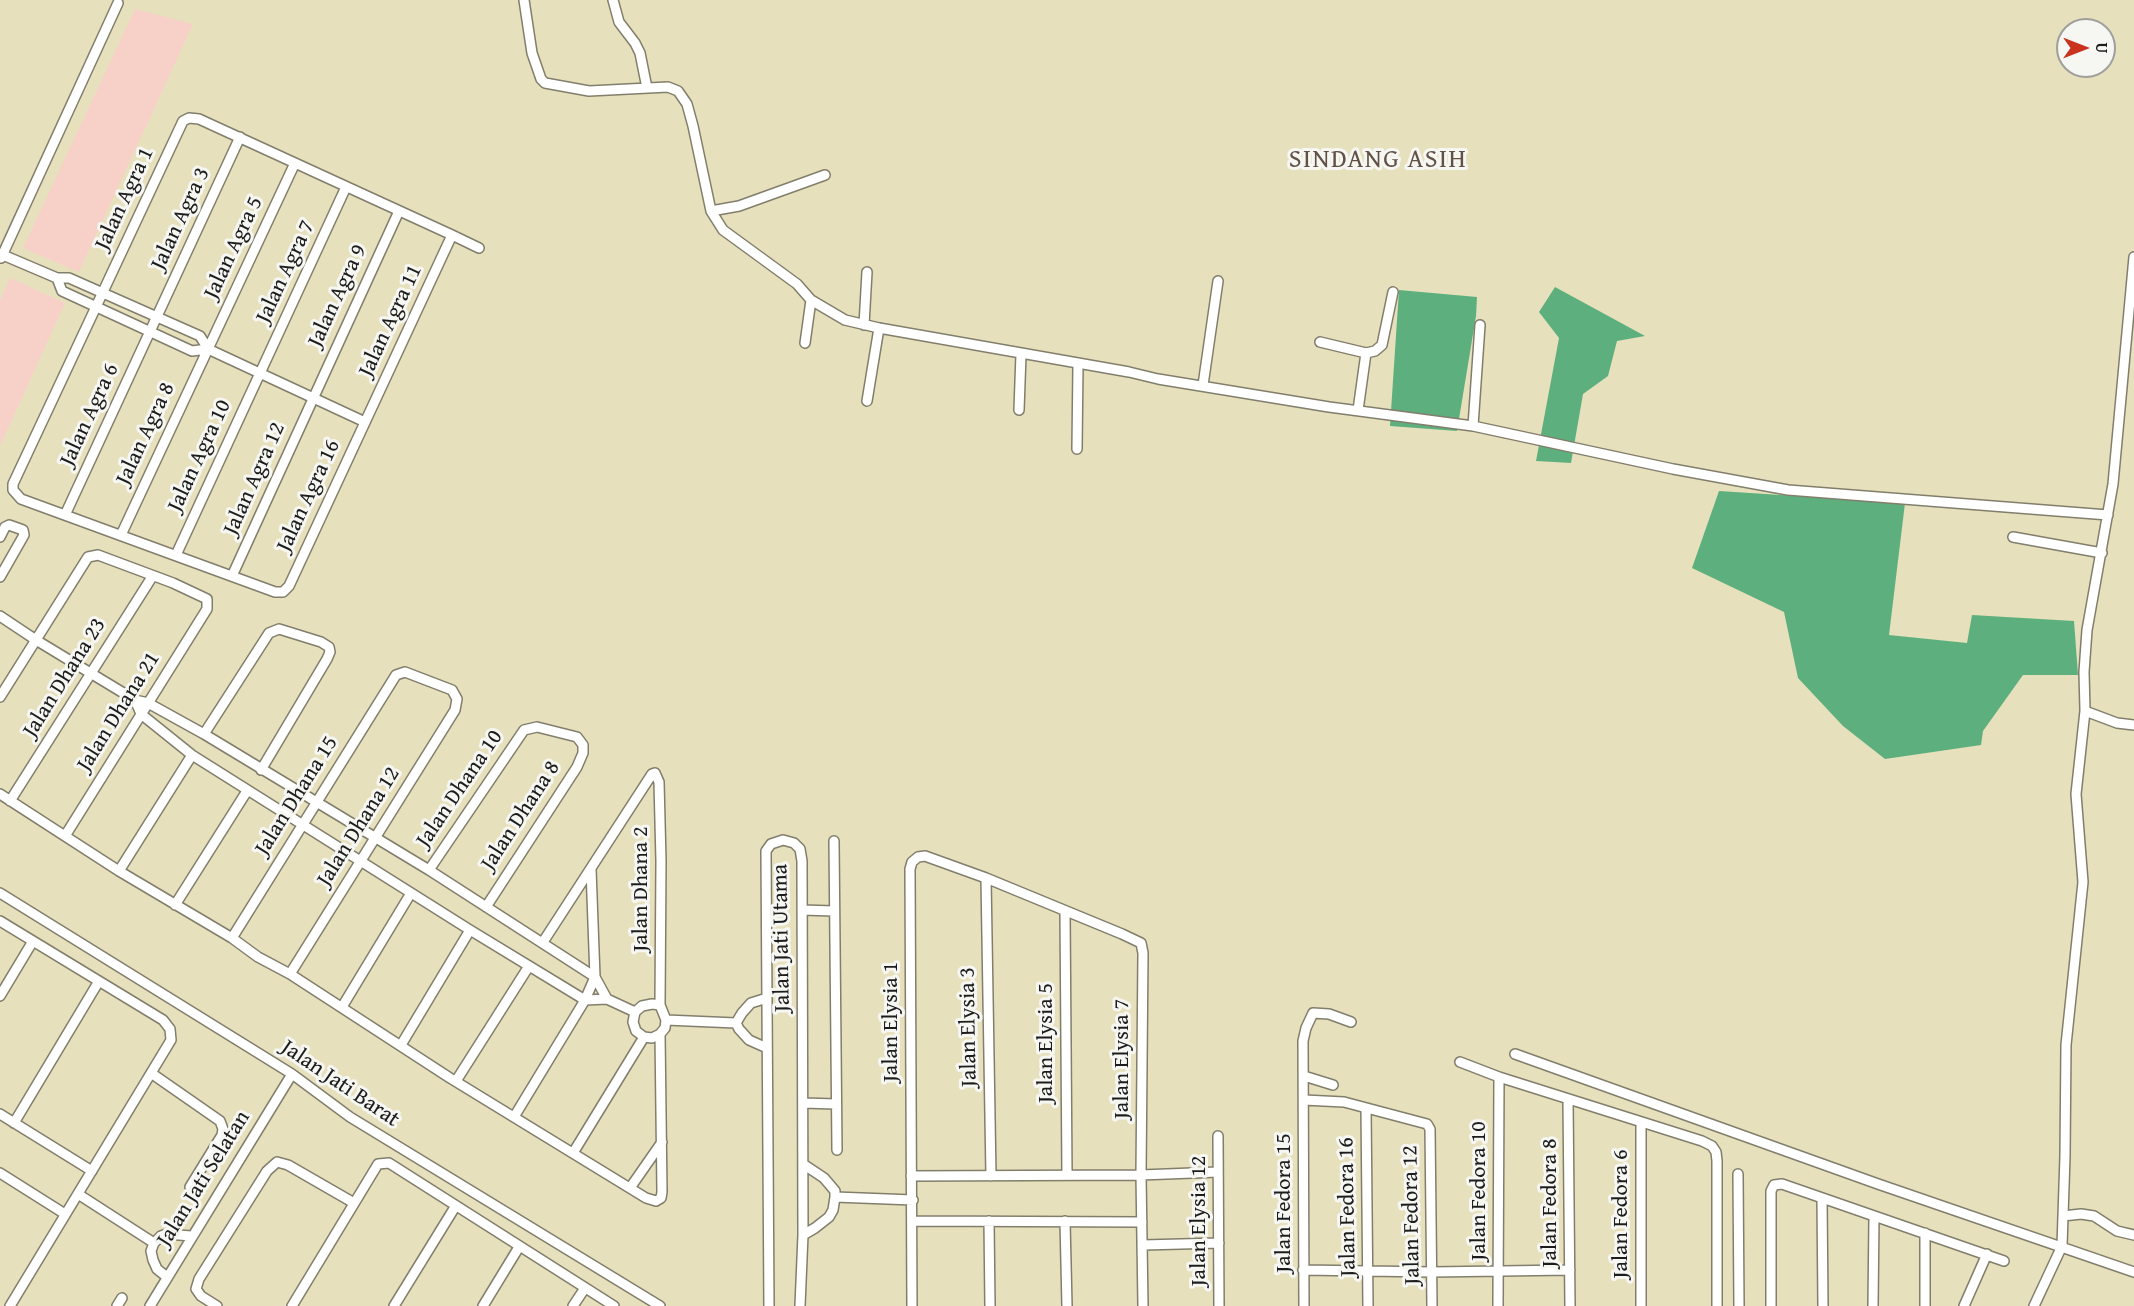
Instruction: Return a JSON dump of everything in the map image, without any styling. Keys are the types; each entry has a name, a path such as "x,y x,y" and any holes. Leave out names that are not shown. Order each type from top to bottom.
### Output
{"street":[{"path":"524,0 532,52 541,79 545,83 589,91 668,87 678,91 687,104 711,211 727,234 797,285 811,300 845,320 1203,386 1473,426 1673,469 1788,490 2108,515"},
{"path":"613,0 619,22 635,42 640,53 647,88"},
{"path":"118,3 1,258 57,279 69,278 200,336 208,349"},
{"name":"Jalan Agra 1","path":"65,515 21,499 13,490 13,484 183,121 189,118 199,119 240,137"},
{"path":"240,137 479,248"},
{"name":"Jalan Agra 3","path":"150,332 240,137"},
{"name":"Jalan Agra 5","path":"208,349 295,163"},
{"path":"711,211 739,206 825,175"},
{"name":"Jalan Agra 7","path":"260,373 346,187"},
{"name":"Jalan Agra 9","path":"313,398 399,211"},
{"name":"Jalan Agra 11","path":"365,422 452,235"},
{"path":"2034,1306 2062,1246 2066,1045 2083,882 2076,794 2085,711 2084,672 2087,630 2113,484 2130,353 2134,257"},
{"path":"864,325 867,272"},
{"path":"57,279 62,291 96,307 192,351 208,349 365,422"},
{"path":"1203,386 1218,281"},
{"path":"1320,342 1366,353 1375,351 1382,345 1393,292"},
{"path":"805,343 811,300"},
{"path":"1473,426 1480,325"},
{"path":"867,400 879,328"},
{"name":"Jalan Agra 6","path":"65,515 150,332"},
{"name":"Jalan Agra 8","path":"121,535 208,349"},
{"path":"1358,410 1366,353"},
{"path":"1019,410 1021,354"},
{"path":"1077,449 1078,364"},
{"name":"Jalan Agra 10","path":"176,555 260,373"},
{"name":"Jalan Agra 12","path":"232,576 313,398"},
{"name":"Jalan Agra 16","path":"232,576 275,592 283,592 289,586 365,422"},
{"path":"65,515 232,576"},
{"path":"0,537 5,527 9,525 23,530 24,535 0,577"},
{"path":"2013,537 2102,553"},
{"path":"0,697 88,557 98,555 152,577"},
{"name":"Jalan Dhana 21","path":"65,836 207,609 207,600 200,595 152,577"},
{"name":"Jalan Dhana 23","path":"10,801 152,577"},
{"path":"0,616 91,674 135,700 148,703 204,734 429,870 595,977 607,999"},
{"path":"204,734 261,642 269,633 279,628 321,642 329,647 330,652 261,770"},
{"name":"Jalan Dhana 12","path":"290,974 455,710 457,699 452,690 405,672 396,675"},
{"name":"Jalan Dhana 15","path":"232,938 396,675"},
{"path":"135,700 141,714 192,755 470,930 585,1000 607,999 635,1012"},
{"path":"2085,711 2117,723 2134,725"},
{"name":"Jalan Dhana 8","path":"486,907 577,767 583,753 583,745 577,737 537,727 524,730"},
{"name":"Jalan Dhana 10","path":"429,870 524,730"},
{"path":"119,871 192,755"},
{"name":"Jalan Dhana 2","path":"591,868 652,774 655,773 659,782 661,839 660,1005"},
{"path":"175,905 247,790"},
{"path":"0,794 119,871 232,938 258,957 290,974 514,1117 646,1198 656,1201 661,1198 660,1034"},
{"name":"Jalan Jati Utama","path":"768,1306 766,851 771,844 783,840 794,843 800,849 803,1103 803,1234 800,1306"},
{"path":"834,842 837,1150"},
{"name":"Jalan Elysia 1","path":"912,1306 910,868 912,862 918,857 925,856 986,878"},
{"path":"543,942 591,868"},
{"path":"514,1117 585,1000 595,977 591,868"},
{"path":"986,878 1065,912"},
{"name":"Jalan Elysia 3","path":"986,878 991,1176"},
{"name":"Jalan Jati Barat","path":"0,893 292,1074 350,1117 660,1306"},
{"path":"342,1008 411,893"},
{"path":"802,910 834,911"},
{"name":"Jalan Elysia 7","path":"1065,912 1141,943 1143,953 1141,1175 1143,1306"},
{"name":"Jalan Elysia 5","path":"1065,912 1067,1175"},
{"path":"0,921 163,1020 170,1029 171,1040 10,1306"},
{"path":"401,1045 470,930"},
{"path":"0,996 33,941"},
{"path":"456,1081 529,966"},
{"path":"14,1123 99,981"},
{"path":"736,1023 751,1004 767,998"},
{"path":"660,1005 666,1020 665,1028 652,1038 644,1037 636,1031 633,1022 635,1012 642,1006 660,1005"},
{"name":"Jalan Fedora 15","path":"1304,1306 1303,1041 1313,1013 1329,1014 1351,1022"},
{"path":"666,1020 736,1023"},
{"path":"736,1023 749,1040 767,1048"},
{"path":"573,1153 644,1037"},
{"path":"1515,1054 1878,1184 2134,1272"},
{"path":"1460,1062 1499,1077 1712,1146 1716,1152 1717,1306"},
{"path":"151,1073 220,1121 223,1129 222,1135 190,1187"},
{"name":"Jalan Jati Selatan","path":"150,1306 292,1074"},
{"path":"1304,1076 1333,1085"},
{"name":"Jalan Fedora 10","path":"1498,1306 1499,1077"},
{"path":"1304,1100 1330,1100 1366,1108"},
{"name":"Jalan Fedora 8","path":"1569,1100 1570,1306"},
{"path":"803,1103 836,1104"},
{"name":"Jalan Fedora 12","path":"1366,1108 1427,1124 1431,1129 1432,1306"},
{"name":"Jalan Fedora 16","path":"1366,1108 1368,1306"},
{"path":"0,1114 92,1171"},
{"name":"Jalan Fedora 6","path":"1641,1122 1641,1306"},
{"name":"Jalan Elysia 12","path":"1218,1136 1219,1306"},
{"path":"630,1188 662,1142"},
{"path":"217,1306 201,1296 196,1289 199,1278 267,1171 277,1162 288,1165 354,1203"},
{"path":"292,1306 378,1164 389,1163 614,1306"},
{"path":"803,1164 824,1178 835,1191 833,1210 829,1217 803,1234"},
{"path":"911,1176 1141,1175 1218,1172"},
{"path":"0,1173 65,1214"},
{"path":"1738,1173 1739,1306"},
{"path":"1771,1306 1771,1191 1774,1185 1782,1184 2004,1261"},
{"path":"78,1194 154,1243"},
{"path":"835,1197 913,1200"},
{"path":"1822,1198 1822,1306"},
{"path":"394,1306 455,1207"},
{"path":"2063,1216 2081,1214 2094,1216 2117,1231 2134,1235"},
{"path":"1873,1306 1874,1216"},
{"path":"912,1221 1143,1222"},
{"path":"989,1221 990,1306"},
{"path":"1065,1221 1067,1306"},
{"path":"1925,1233 1925,1306"},
{"path":"167,1277 157,1269 153,1260 151,1251 154,1243 167,1234 191,1236"},
{"path":"1143,1245 1219,1243"},
{"path":"483,1306 519,1247"},
{"path":"1964,1306 1987,1254"},
{"path":"1303,1270 1432,1272 1570,1270"},
{"path":"573,1306 585,1288"}],"shaded area":[{"path":"135,9 193,24 79,272 23,248"},
{"path":"10,278 65,303 0,446 0,300"}],"green space":[{"path":"1555,287 1645,336 1617,341 1608,376 1583,394 1571,463 1536,461 1559,338 1539,312"},
{"path":"1399,290 1477,297 1476,316 1457,431 1390,426"},
{"path":"1719,491 1905,503 1889,635 1967,643 1972,615 2074,621 2078,675 2023,675 1983,731 1981,745 1885,759 1843,726 1798,678 1784,612 1692,568"}],"district":[{"name":"SINDANG ASIH","path":"1378,160"}]}
